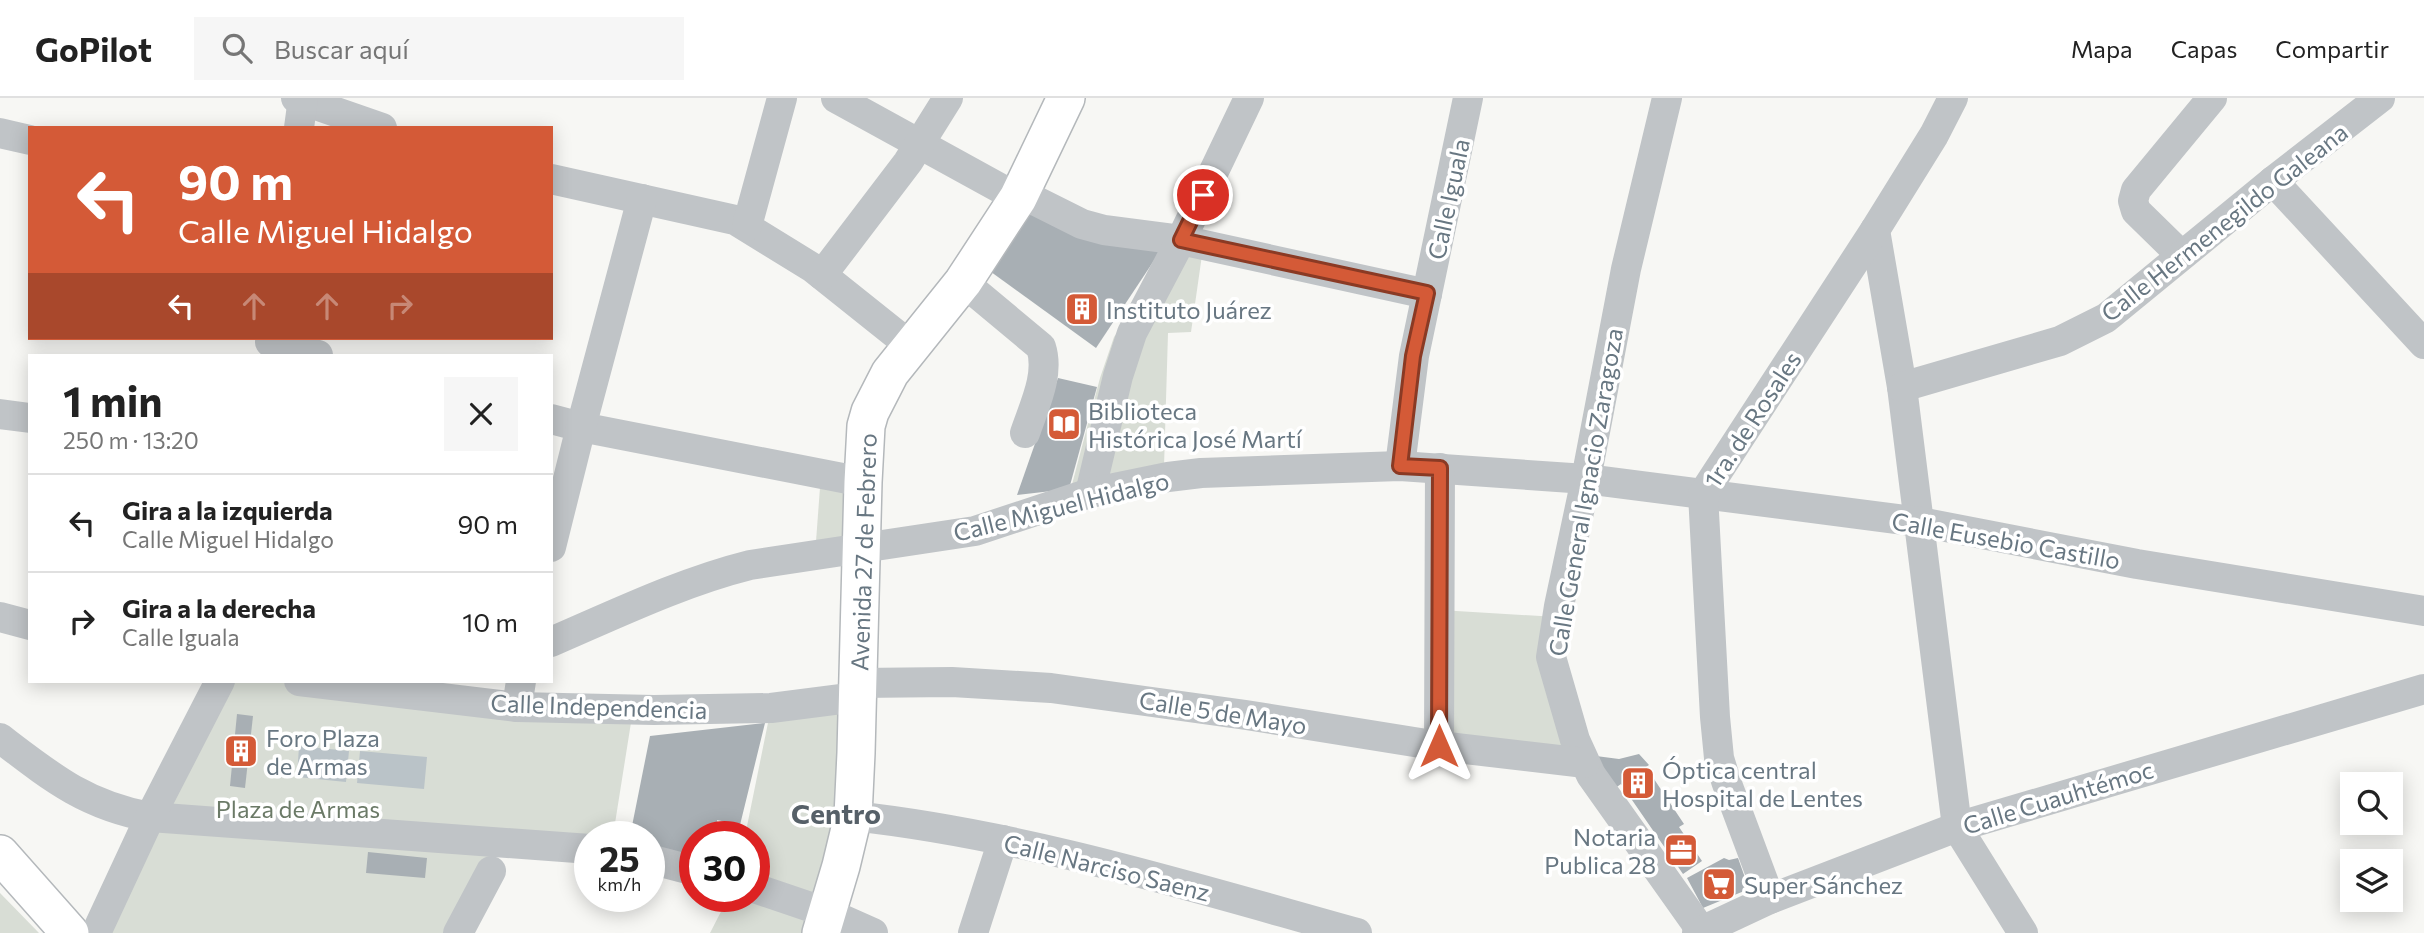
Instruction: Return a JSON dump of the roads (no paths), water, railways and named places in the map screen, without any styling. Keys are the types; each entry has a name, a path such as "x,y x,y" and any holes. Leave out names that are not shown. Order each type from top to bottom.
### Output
{"main road":[{"name":"Avenida 27 de Febrero","path":"824,923 853,816 863,482 866,426 870,412 882,385 963,282 1019,196 1066,98"},
{"path":"0,854 70,933"}],"street":[{"path":"747,226 782,98"},
{"path":"836,98 1019,196 1082,224 1104,230 1181,240 1427,293"},
{"path":"822,275 920,143 948,98"},
{"path":"1090,493 1124,354 1132,333 1181,240 1249,98"},
{"name":"Calle Iguala","path":"1400,466 1413,356 1468,98"},
{"name":"Calle General Ignacio Zaragoza","path":"1667,98 1626,269 1551,646 1552,667 1580,751 1600,789 1701,933"},
{"name":"1ra. de Rosales","path":"1770,899 1719,758 1703,494 1875,230 1934,135 1953,98"},
{"path":"2181,255 2136,211 2133,196 2212,98"},
{"name":"Calle Hermenegildo Galeana","path":"1902,387 2033,350 2086,329 2126,303 2181,255 2380,98"},
{"path":"300,106 375,126"},
{"path":"0,133 28,140"},
{"path":"553,179 731,219 747,226 822,275 912,347"},
{"path":"2273,181 2424,345"},
{"path":"553,539 580,426 642,199"},
{"path":"1875,230 1902,387 1957,827 2023,933"},
{"path":"963,282 1041,347 1045,373 1025,433"},
{"path":"270,345 313,354"},
{"path":"0,414 28,418"},
{"path":"553,419 863,482"},
{"name":"Calle Miguel Hidalgo","path":"553,641 726,571 773,561 975,531 1090,493 1185,474 1400,466 1586,479"},
{"path":"1439,746 1440,468"},
{"name":"Calle Eusebio Castillo","path":"1586,479 1920,522 2137,564 2424,611"},
{"path":"0,617 28,624"},
{"name":"Calle 5 de Mayo","path":"858,690 952,682 1051,688 1439,746 1580,751"},
{"path":"96,933 150,817 219,683"},
{"name":"Calle Independencia","path":"333,683 519,694 653,710 771,708 858,690"},
{"name":"Calle Cuauhtémoc","path":"1701,933 1770,899 1957,827 2424,689"},
{"path":"1577,697 1580,751"},
{"path":"0,738 74,792 120,811 150,817 494,858 574,850"},
{"name":"Calle Narciso Saenz","path":"853,816 929,826 1003,840 1093,861 1357,933"},
{"path":"973,933 1003,840"},
{"path":"458,933 494,858"},
{"path":"770,896 824,923 873,933"}],"place":[{"name":"Instituto Juárez","path":"1082,309"},
{"name":"Biblioteca Histórica José Martí","path":"1064,424"},
{"name":"Foro Plaza de Armas","path":"241,751"},
{"name":"Óptica central Hospital de Lentes","path":"1638,783"},
{"name":"Notaria Publica 28","path":"1681,850"},
{"name":"Super Sánchez","path":"1719,884"}],"district":[{"name":"Centro","path":"836,813"}],"park label":[{"name":"Plaza de Armas","path":"298,808"}]}
